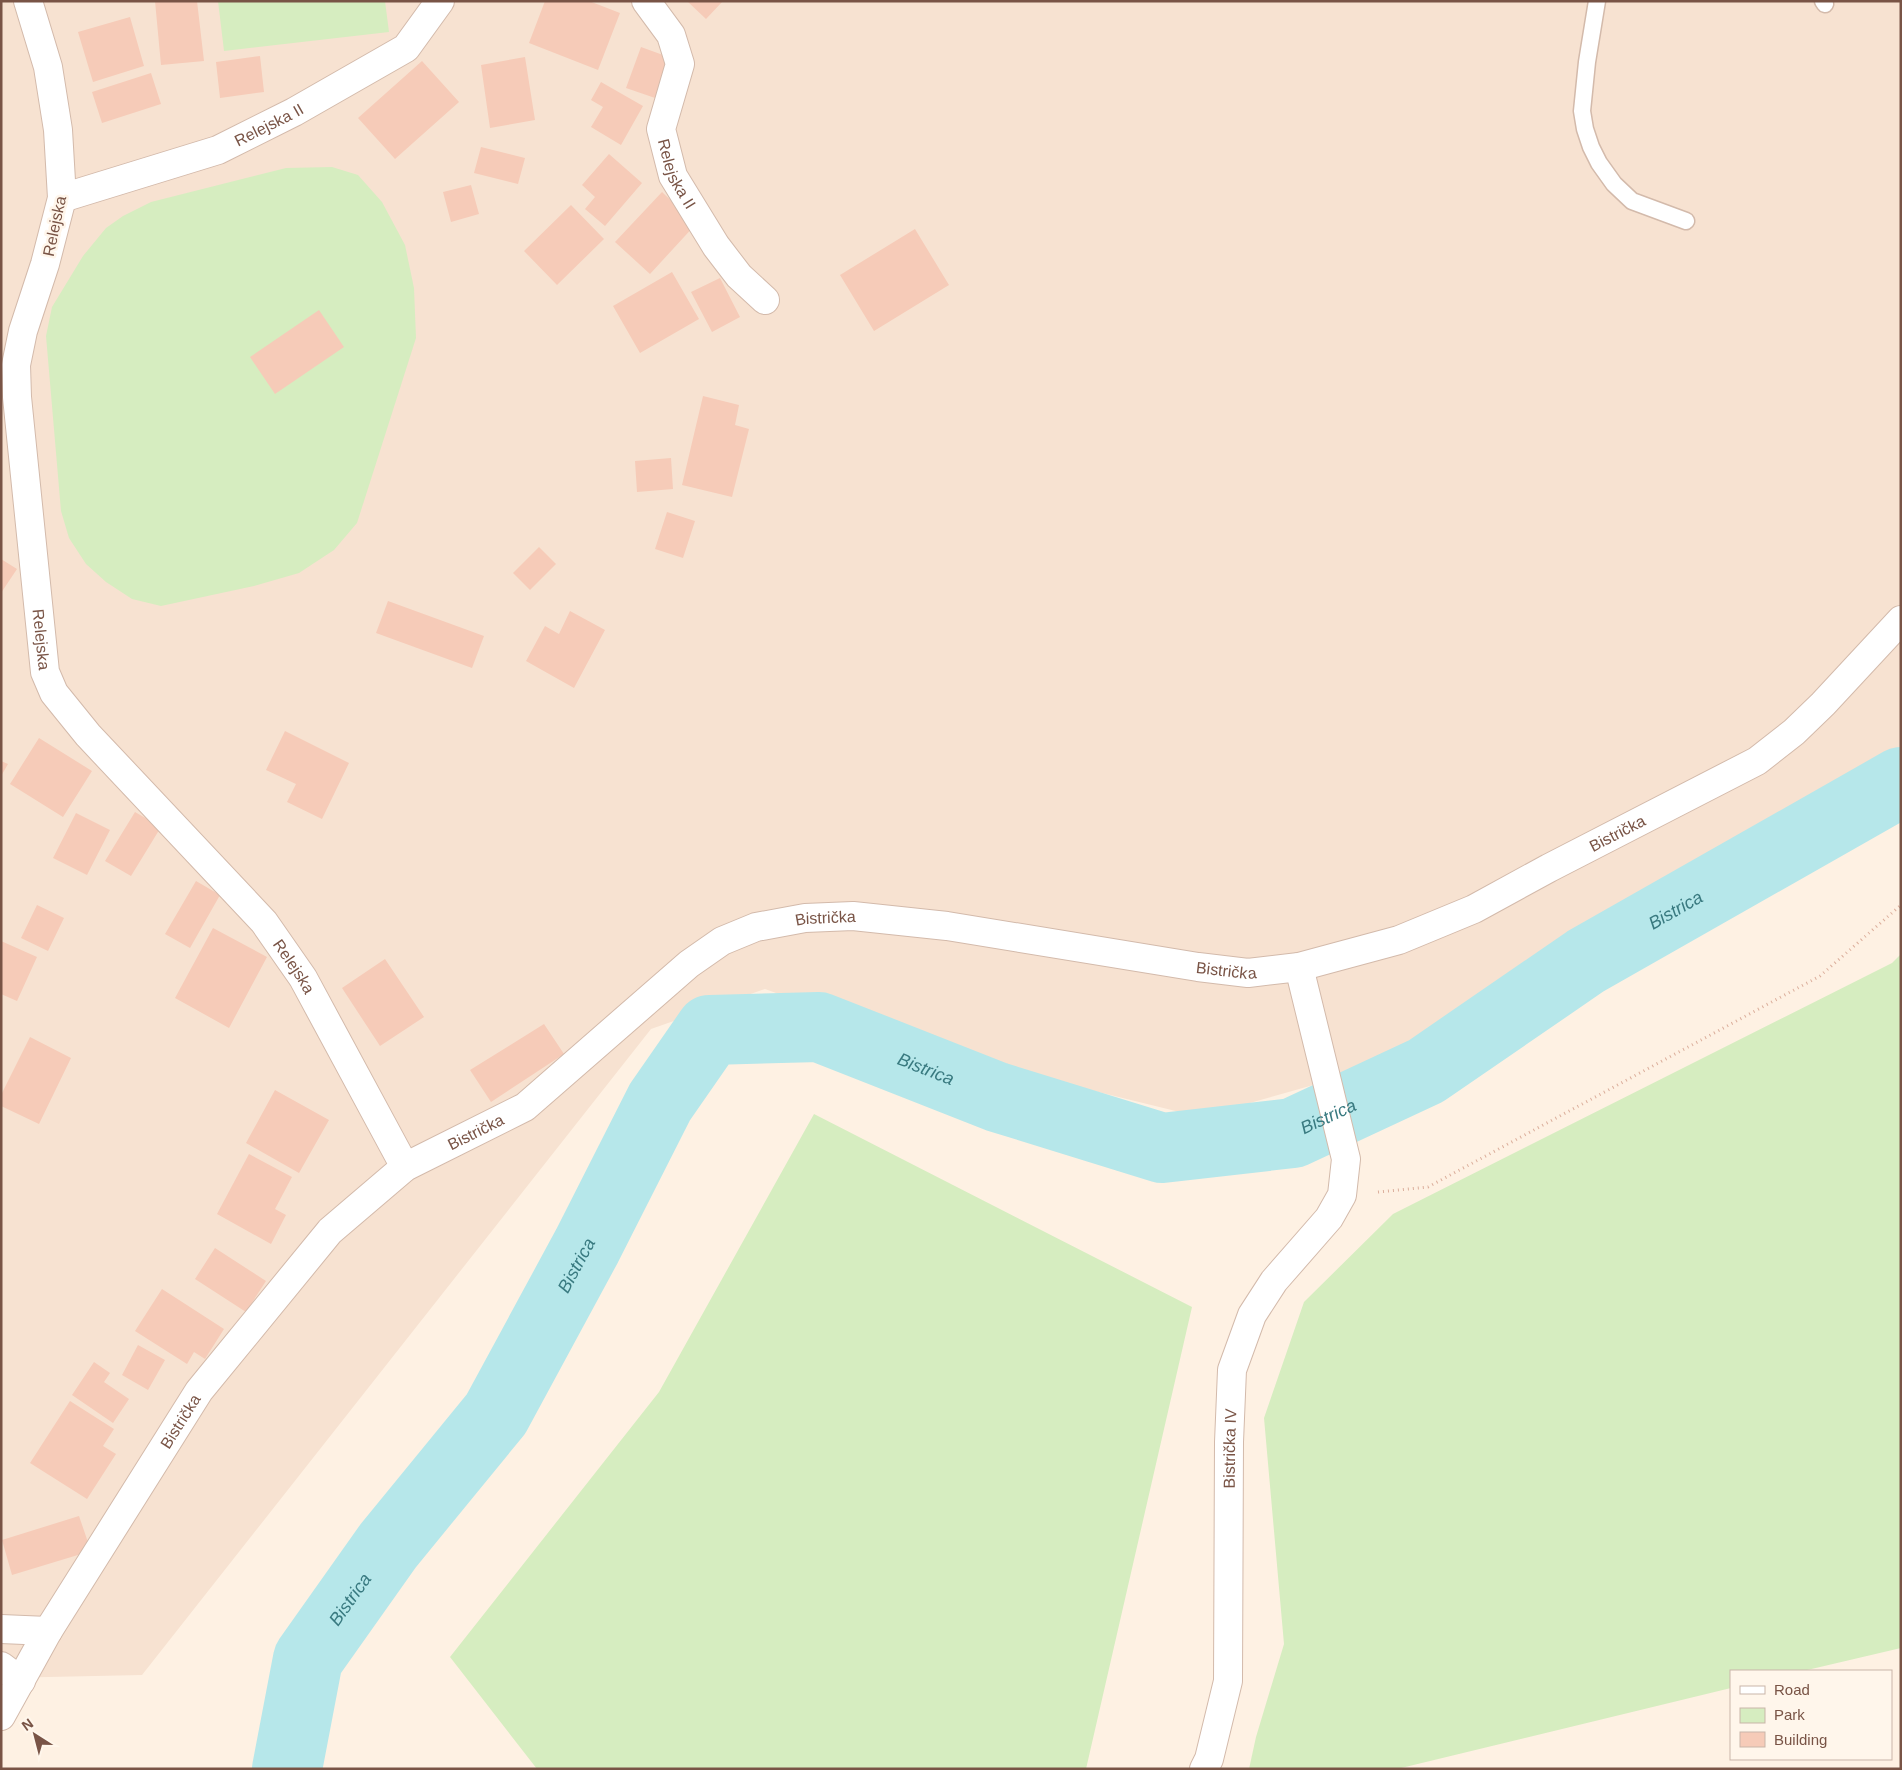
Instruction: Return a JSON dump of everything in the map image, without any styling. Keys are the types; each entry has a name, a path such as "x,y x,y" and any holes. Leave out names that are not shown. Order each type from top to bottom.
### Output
{"street":[{"name":"Relejska","path":"28,1 48,67 58,130 62,198 45,264 22,331 16,365 18,406 45,672 54,693 88,735 264,922 303,978 405,1167"},
{"name":"Relejska II","path":"646,1 672,35 680,64 661,129 673,176 716,246 739,276 765,300"},
{"name":"Relejska II","path":"62,198 218,150 294,112 406,48 441,2"},
{"name":"Bistrička","path":"1,1716 11,1673 48,1631 199,1391 330,1231 405,1167 525,1107 688,964 722,941 756,927 805,918 853,916 947,926 1198,967 1248,972 1299,967 1399,940 1474,909 1549,868 1757,761 1794,732 1823,704 1901,620"},
{"name":"Bistrička IV","path":"1204,1769 1209,1759 1228,1681 1229,1442 1232,1370 1252,1315 1274,1281 1329,1218 1342,1195 1346,1159 1299,967"},
{"path":"1,1629 48,1631"}],"lane":[{"path":"1597,1 1582,111 1591,147 1599,163 1614,184 1632,202 1686,220"}],"path":[{"path":"1342,1195 1428,1187 1820,976 1901,905"}],"shaded area":[{"path":"1,1 1901,1 1901,760 1820,805 1384,1065 1200,1117 948,1055 765,989 651,1029 142,1675 1,1678"}],"green space":[{"path":"218,1 385,1 389,32 224,51"},
{"path":"332,167 358,175 382,202 405,245 414,288 416,338 357,523 334,550 299,573 254,586 161,606 132,599 106,582 86,564 69,538 61,511 46,336 52,307 83,256 106,228 123,216 151,202 286,168"},
{"path":"1901,954 1901,1648 1807,1670 1730,1670 1730,1688 1397,1769 1249,1769 1256,1737 1284,1644 1264,1418 1304,1302 1393,1214 1892,963"},
{"path":"814,1114 1192,1307 1086,1769 537,1769 450,1657 659,1392"}],"building":[{"path":"155,1 197,1 204,61 161,65"},
{"path":"545,1 589,1 620,13 598,70 529,43"},
{"path":"687,1 723,1 706,19"},
{"path":"130,17 144,66 93,82 78,32"},
{"path":"641,47 674,59 658,99 626,88"},
{"path":"260,56 264,92 220,98 216,62"},
{"path":"525,57 535,120 490,128 481,65"},
{"path":"422,61 459,102 395,159 358,118"},
{"path":"151,73 161,104 102,123 92,92"},
{"path":"601,82 643,106 621,145 591,127 603,107 591,100"},
{"path":"481,147 525,158 518,184 474,173"},
{"path":"609,154 642,183 605,226 585,209 595,197 582,185"},
{"path":"471,185 479,214 451,222 443,192"},
{"path":"662,192 696,224 650,274 615,242"},
{"path":"571,205 604,239 557,285 524,251"},
{"path":"915,229 949,285 874,331 840,275"},
{"path":"672,272 699,319 640,353 613,306"},
{"path":"720,278 740,317 712,332 691,292"},
{"path":"319,310 344,347 275,394 250,357"},
{"path":"703,396 739,405 735,425 749,429 732,497 682,485"},
{"path":"671,458 673,489 637,492 635,461"},
{"path":"667,512 695,521 683,558 655,549"},
{"path":"539,547 556,564 530,590 513,573"},
{"path":"1,559 17,569 1,593"},
{"path":"388,601 484,636 472,668 376,633"},
{"path":"570,611 605,630 574,688 526,661 545,626 559,634"},
{"path":"285,731 349,763 322,819 287,802 296,784 266,770"},
{"path":"39,738 92,771 63,817 10,784"},
{"path":"1,761 8,764 1,776"},
{"path":"135,812 161,827 131,876 105,861"},
{"path":"76,813 110,830 87,875 53,858"},
{"path":"196,881 220,895 190,948 165,934"},
{"path":"37,905 64,918 48,951 21,938"},
{"path":"213,928 267,957 229,1028 175,998"},
{"path":"1,941 37,957 17,1001 1,994"},
{"path":"385,959 424,1017 380,1046 342,988"},
{"path":"544,1024 564,1054 491,1102 470,1070"},
{"path":"30,1037 71,1058 39,1124 1,1106 1,1095"},
{"path":"275,1090 329,1120 299,1173 246,1143"},
{"path":"249,1154 292,1177 275,1209 286,1215 271,1244 217,1214"},
{"path":"215,1248 266,1281 246,1312 195,1279"},
{"path":"162,1289 224,1329 205,1359 194,1352 187,1364 135,1331"},
{"path":"138,1345 165,1360 148,1390 122,1375"},
{"path":"94,1362 110,1373 104,1382 129,1399 113,1423 72,1395"},
{"path":"70,1401 114,1429 103,1446 116,1454 87,1499 30,1463"},
{"path":"79,1516 91,1551 12,1575 2,1540"}],"waterway":[{"name":"Bistrica","path":"287,1769 308,1659 388,1546 496,1414 587,1246 660,1102 710,1030 819,1027 997,1097 1162,1148 1293,1133 1426,1071 1586,961 1901,782"}]}
